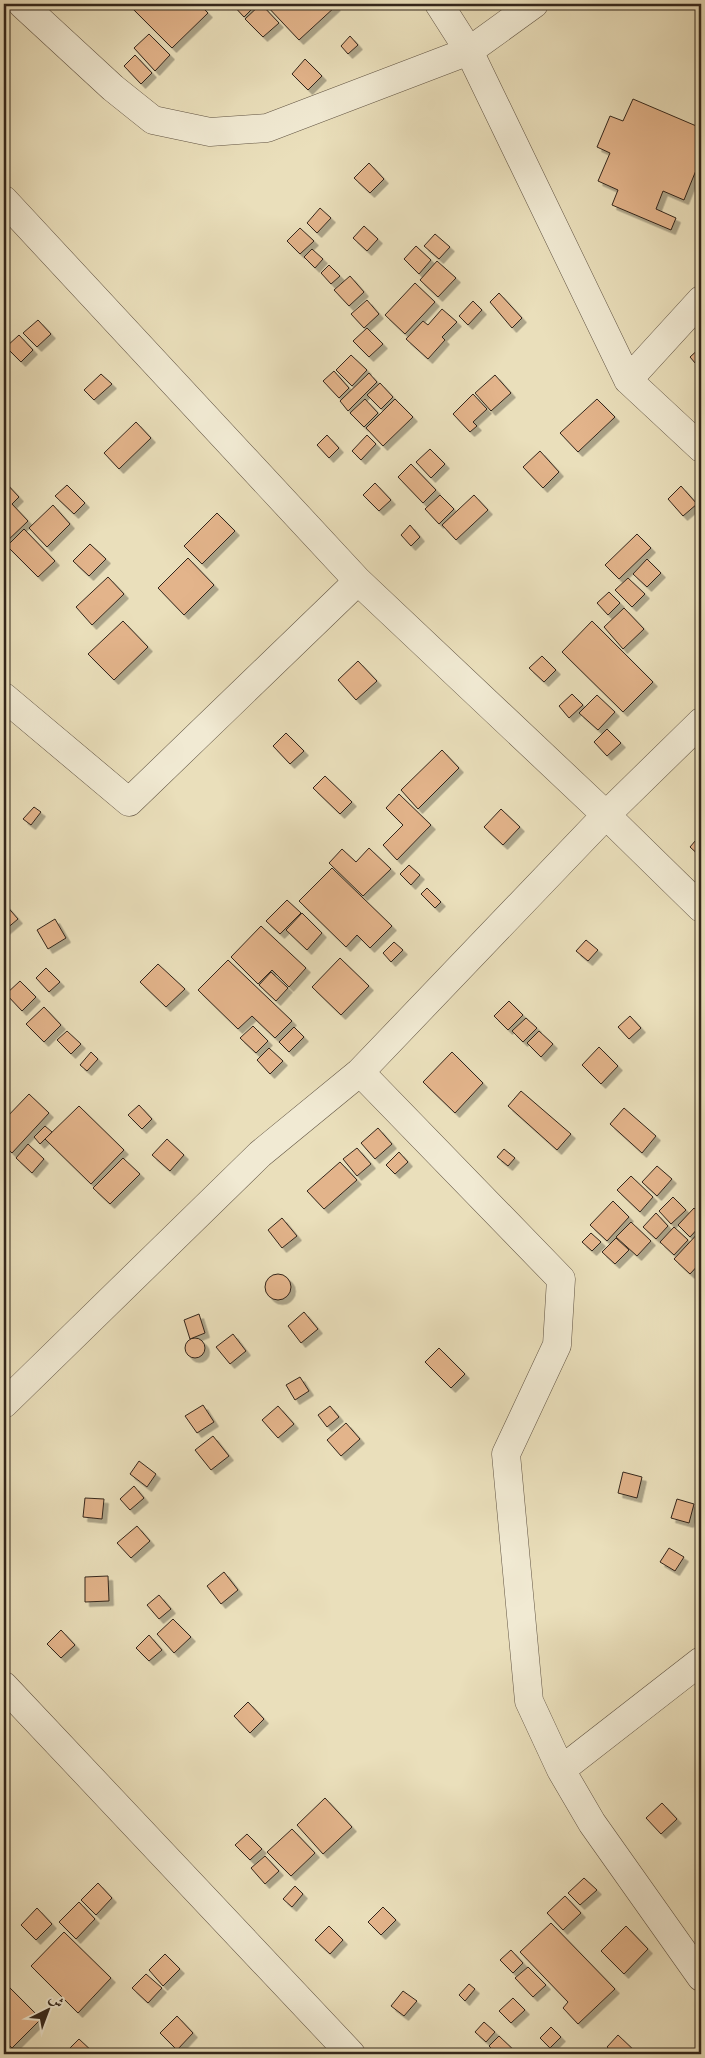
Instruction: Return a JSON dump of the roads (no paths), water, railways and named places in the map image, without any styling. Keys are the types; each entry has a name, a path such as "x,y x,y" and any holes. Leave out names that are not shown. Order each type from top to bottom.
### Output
{"street":[{"path":"22,4 113,88 153,120 210,132 267,128 469,51 534,4"},
{"path":"438,4 469,51 628,380 701,448"},
{"path":"4,200 358,581 606,815 701,908"},
{"path":"628,380 701,300"},
{"path":"4,697 129,802 358,581"},
{"path":"4,1404 260,1154 360,1072 606,815 701,722"},
{"path":"360,1072 561,1279 557,1345 506,1454 529,1702 562,1770 592,1823 701,1976"},
{"path":"562,1770 701,1661"},
{"path":"4,1686 351,2054"}]}
